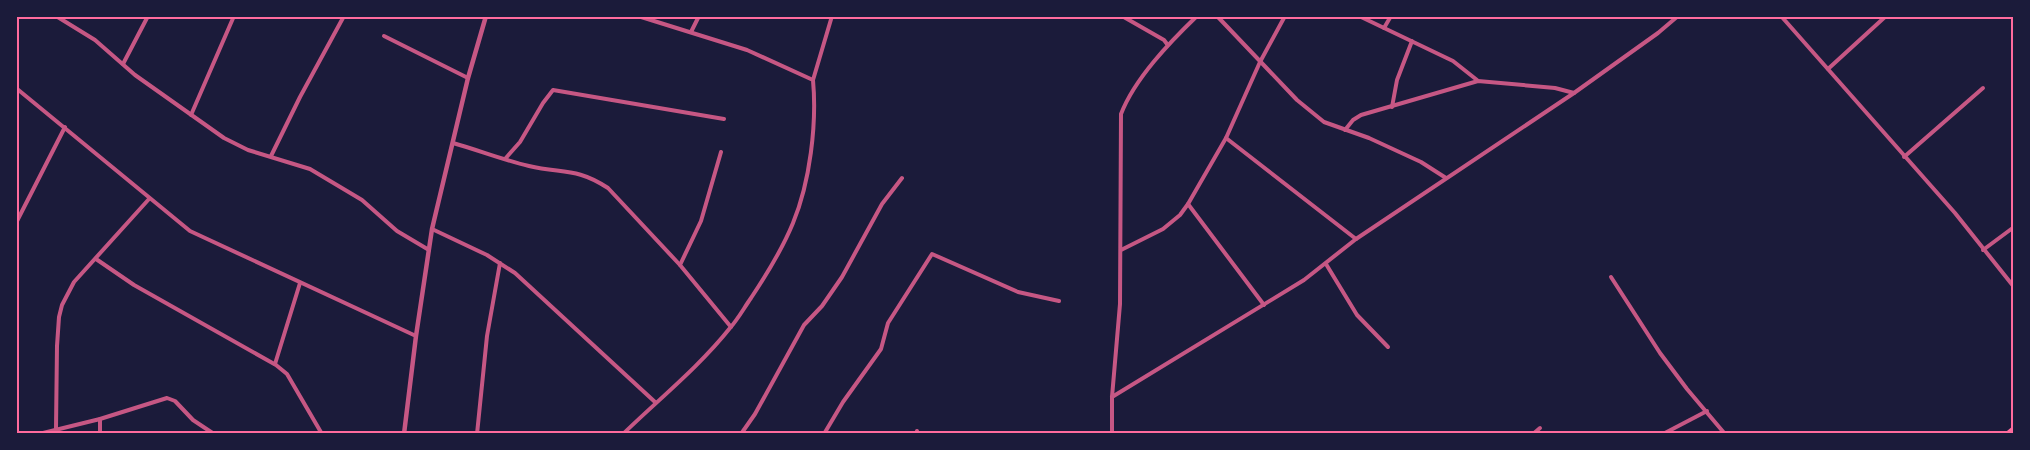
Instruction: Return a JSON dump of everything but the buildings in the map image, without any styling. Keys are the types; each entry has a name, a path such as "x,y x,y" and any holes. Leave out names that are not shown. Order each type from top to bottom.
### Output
{"highway":[{"path":"2008,434 2013,429"}],"street":[{"path":"56,16 95,40 123,64 233,144 310,169 350,192 377,211 397,231 430,250"},
{"path":"123,64 148,16"},
{"path":"191,115 234,16"},
{"path":"271,156 344,16"},
{"path":"404,434 432,230 468,78 486,16"},
{"path":"638,16 747,50 813,80"},
{"path":"691,32 699,16"},
{"path":"623,434 706,355 731,327 772,266 794,222 805,189 812,136 815,95 813,80 832,16"},
{"path":"1122,16 1164,40 1167,44"},
{"path":"1112,434 1112,397 1118,335 1121,250 1121,114 1126,101 1167,44 1197,16"},
{"path":"1217,16 1298,100 1324,122 1369,138 1421,162 1446,178"},
{"path":"1121,250 1163,229 1188,204 1226,138 1260,62 1286,16"},
{"path":"1359,16 1453,61 1478,81"},
{"path":"1384,28 1391,16"},
{"path":"1112,397 1304,280 1356,239 1574,93 1678,16"},
{"path":"1781,16 1955,213 2013,288"},
{"path":"1828,69 1886,16"},
{"path":"384,36 468,78"},
{"path":"1392,106 1396,80 1412,41"},
{"path":"1345,130 1353,120 1361,115 1478,81 1555,88 1574,93"},
{"path":"16,88 190,231 416,336"},
{"path":"1904,157 1983,88"},
{"path":"505,159 520,142 553,90 724,119"},
{"path":"16,223 65,127"},
{"path":"1226,138 1356,239"},
{"path":"453,143 532,167 580,173 603,184 680,265 731,327"},
{"path":"680,265 701,220 721,152"},
{"path":"741,434 755,414 804,325 822,306 842,277 882,204 902,178"},
{"path":"56,428 59,317 62,305 74,282 149,199"},
{"path":"1188,204 1264,305"},
{"path":"1983,250 2013,227"},
{"path":"432,230 500,263 530,287 655,402"},
{"path":"824,434 880,349 888,323 932,254 1010,289 1059,301"},
{"path":"96,259 134,285 275,364 286,374 322,434"},
{"path":"477,434 487,336 500,263"},
{"path":"1326,264 1357,315 1388,347"},
{"path":"1611,277 1660,352 1725,434"},
{"path":"275,364 300,283"},
{"path":"39,434 100,419 158,400 171,399 193,420 214,434"},
{"path":"1663,434 1707,411"},
{"path":"100,419 100,434"},
{"path":"1533,434 1540,428"}]}
